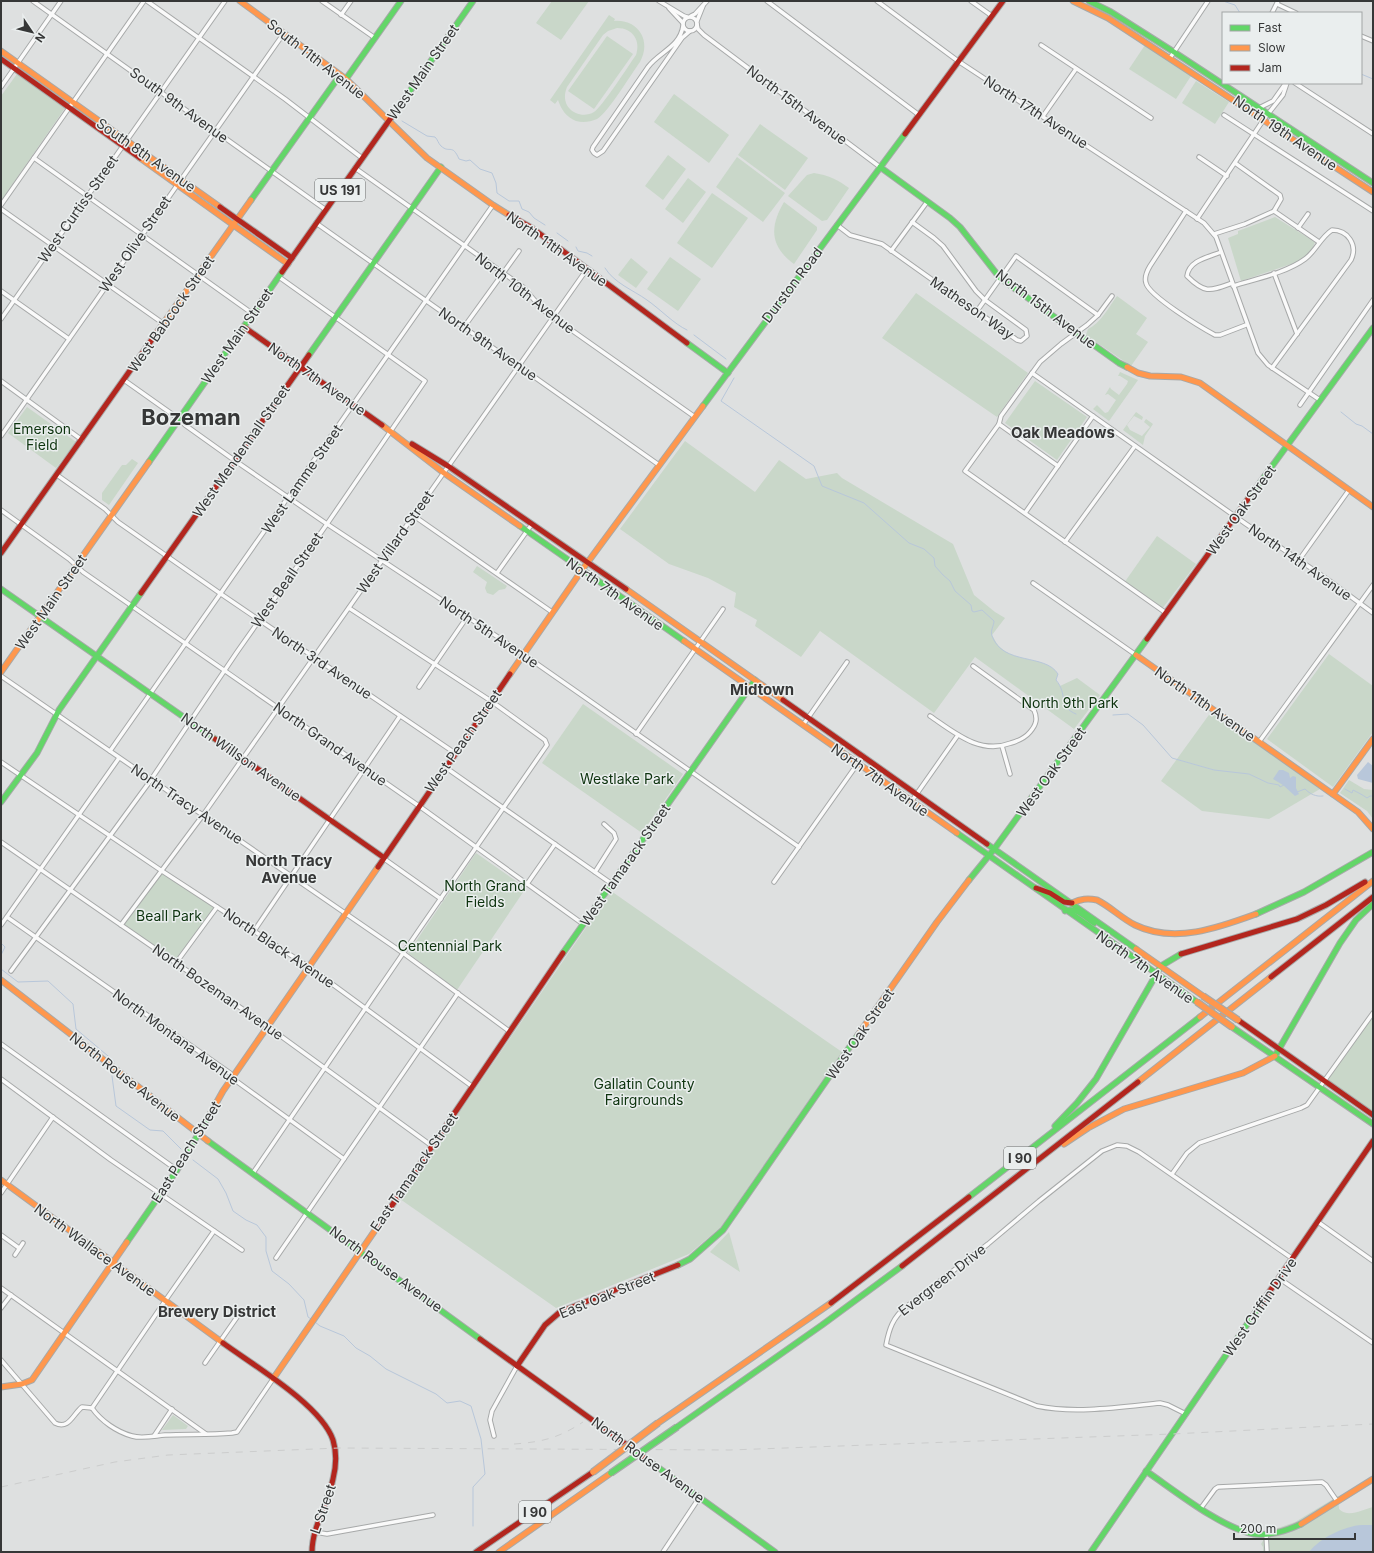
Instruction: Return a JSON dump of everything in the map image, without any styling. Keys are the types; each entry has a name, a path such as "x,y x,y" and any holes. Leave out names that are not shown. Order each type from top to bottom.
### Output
{"main road":[{"name":"South 11th Avenue","path":"240,1 346,80 389,121"},
{"path":"346,80 401,1"},
{"name":"West Main Street","path":"1,672 473,1"},
{"name":"Durston Road","path":"582,570 1003,1"},
{"name":"North 19th Avenue","path":"1073,1 1108,18 1373,192"},
{"name":"North 19th Avenue","path":"1089,1 1111,12 1222,83"},
{"name":"South 8th Avenue","path":"1,51 69,108 125,143"},
{"name":"South 8th Avenue","path":"1,59 16,65 73,103 179,182 234,226 290,261"},
{"name":"West Babcock Street","path":"1,553 340,76"},
{"name":"North 19th Avenue","path":"1223,84 1373,183"},
{"name":"North 11th Avenue","path":"389,121 419,150 440,167 493,205 532,228 728,373"},
{"name":"West Mendenhall Street","path":"1,802 37,754 57,715 97,656 440,167"},
{"name":"North 15th Avenue","path":"880,167 960,227 1000,278 1119,363 1138,373 1150,376 1181,377 1200,383 1373,507"},
{"name":"South 8th Avenue","path":"179,182 238,220 290,261"},
{"name":"North 7th Avenue","path":"244,327 391,431 444,473 694,650 857,763 1026,884 1156,973 1274,1057 1373,1124"},
{"name":"West Oak Street","path":"746,1198 937,922 995,848 1373,328"},
{"name":"North 7th Avenue","path":"391,431 448,466 588,562 1373,1115"},
{"name":"West Peach Street","path":"345,913 582,570"},
{"name":"North Willson Avenue","path":"1,589 40,616 47,623 97,656 330,819 383,858"},
{"name":"North 11th Avenue","path":"1136,655 1358,812 1373,829"},
{"name":"West Tamarack Street","path":"509,1031 755,680"},
{"path":"1333,794 1373,739"},
{"path":"1026,884 1050,893 1064,902 1072,903 1077,899 1085,897 1095,899 1142,928 1163,933 1189,932 1214,928 1280,904 1373,852"},
{"path":"1010,1166 1059,1123 1096,1079 1161,966 1184,952 1297,919 1326,905 1373,877"},
{"name":"I 90","path":"476,1552 593,1472 658,1423 814,1316 1010,1166 1373,881"},
{"name":"I 90","path":"499,1552 822,1325 897,1270 1373,897"},
{"path":"1023,1171 1088,1128 1124,1109 1243,1073 1274,1057 1340,943 1356,920 1373,904"},
{"path":"1065,911 1070,909 1076,910 1104,930 1121,938"},
{"name":"East Peach Street","path":"22,1384 32,1380 65,1334 176,1170 199,1134 223,1091 345,913"},
{"name":"North Rouse Avenue","path":"1,980 199,1134 360,1250 516,1366 700,1498 768,1550 775,1552"},
{"name":"East Tamarack Street","path":"273,1380 360,1250 473,1087 509,1031"},
{"name":"West Griffin Drive","path":"1091,1552 1280,1279 1373,1141"},
{"name":"North Wallace Avenue","path":"1,1180 313,1410 328,1429 335,1443 335,1465"},
{"name":"East Oak Street","path":"516,1366 545,1326 556,1315 570,1308 668,1270 690,1259 722,1230 746,1198"},
{"path":"1,1387 22,1384"},
{"name":"L Street","path":"312,1552 315,1532 328,1501 335,1465"},
{"path":"1146,1472 1231,1527 1251,1533 1266,1534 1284,1531 1297,1526 1373,1479"}],"street":[{"name":"South 9th Avenue","path":"33,1 326,210"},
{"path":"1,87 61,1"},
{"path":"1,205 144,1"},
{"path":"147,1 253,76 362,158"},
{"name":"West Curtiss Street","path":"1,319 225,1"},
{"path":"322,1 375,38"},
{"path":"341,15 351,1"},
{"path":"659,1 684,16 694,18 697,23"},
{"path":"704,6 685,19 680,34 669,49 653,61 648,67 593,147 592,150 594,153 597,155 603,151 682,38 696,28 707,1"},
{"path":"767,1 918,115"},
{"name":"North 17th Avenue","path":"877,1 958,61 1204,223 1214,234"},
{"path":"971,1 992,16"},
{"path":"1170,58 1207,2"},
{"path":"1272,12 1277,2 1294,12"},
{"path":"669,8 686,30 691,31"},
{"name":"North 15th Avenue","path":"697,23 698,29 707,38 880,167"},
{"name":"North 15th Avenue","path":"691,31 707,38"},
{"name":"West Olive Street","path":"2,434 284,33"},
{"path":"1362,36 1373,41"},
{"path":"1041,45 1151,118"},
{"path":"1043,116 1076,69"},
{"path":"1260,108 1273,101 1286,84"},
{"path":"1197,219 1264,119 1282,95 1287,84"},
{"path":"1296,84 1373,134"},
{"path":"1224,114 1373,211"},
{"path":"1199,157 1227,176"},
{"path":"34,158 253,314"},
{"path":"1235,163 1280,195 1281,199 1274,211 1245,224 1214,234 1246,326 1256,351 1264,362 1320,400"},
{"name":"North 10th Avenue","path":"355,168 503,273 528,292 543,310 695,417"},
{"path":"892,251 927,202"},
{"name":"West Lamme Street","path":"110,751 289,498 493,205"},
{"path":"1,209 164,324"},
{"path":"1186,211 1150,266 1146,275 1146,283 1150,291 1215,335 1220,335 1246,326"},
{"path":"1274,211 1319,242"},
{"path":"1298,228 1308,214"},
{"name":"Matheson Way","path":"837,225 850,235 882,244 1017,340 1021,341 1027,336 1026,330 985,300 968,282 939,242 912,222"},
{"name":"North 9th Avenue","path":"316,223 659,465"},
{"path":"1221,252 1197,262 1190,269 1187,276 1203,288 1210,290 1232,285 1298,263 1306,258 1319,242 1332,230 1338,230 1351,241 1354,248 1354,253 1346,267 1272,368"},
{"path":"464,326 520,251"},
{"path":"976,311 1016,256 1098,314"},
{"name":"West Villard Street","path":"121,925 243,759 587,269"},
{"path":"1274,272 1297,334"},
{"path":"279,277 388,355"},
{"path":"1,291 69,339"},
{"path":"1112,296 1098,314 1077,333 1049,353 1032,373 1001,416 999,424 965,471 1166,613"},
{"path":"1300,405 1373,300"},
{"name":"West Beall Street","path":"11,971 151,780 259,620 425,381 388,355"},
{"name":"North 14th Avenue","path":"1032,373 1373,613"},
{"name":"North 5th Avenue","path":"124,380 234,460 327,524 523,654 799,847"},
{"path":"1,381 82,440"},
{"path":"1025,513 1093,416"},
{"path":"999,424 1058,466"},
{"path":"1065,542 1134,446"},
{"name":"North 3rd Avenue","path":"57,475 111,515 118,522 221,594 455,753"},
{"path":"1299,560 1349,490"},
{"name":"North Grand Avenue","path":"1,510 83,572 419,806 583,924"},
{"path":"414,516 552,612"},
{"path":"497,573 532,524"},
{"name":"North 11th Avenue","path":"1034,584 1136,655"},
{"path":"1259,742 1373,585"},
{"path":"254,1174 547,745 545,740 491,701 349,608"},
{"path":"636,734 723,608"},
{"path":"419,687 467,617"},
{"path":"802,725 847,662"},
{"path":"930,716 958,735 984,747 1002,746 1024,738 1030,732 1036,724 1034,710 973,666"},
{"name":"North Tracy Avenue","path":"1,676 404,953 509,1031"},
{"path":"254,931 400,716"},
{"path":"911,802 958,735"},
{"path":"1002,746 1010,774"},
{"path":"774,882 863,756"},
{"path":"1,925 119,758"},
{"name":"North Black Avenue","path":"1,762 162,871 309,967 473,1087"},
{"path":"445,767 612,884"},
{"path":"595,872 616,839 614,833 604,824"},
{"name":"North Bozeman Avenue","path":"1,842 267,1026 432,1146"},
{"path":"527,884 555,844"},
{"name":"North Willson Avenue","path":"383,858 441,899"},
{"path":"176,963 217,907"},
{"name":"North Montana Avenue","path":"7,917 230,1073 232,1078 344,1159"},
{"path":"276,1258 458,993"},
{"path":"1293,1259 1172,1174 1187,1153 1199,1143 1301,1108 1311,1100 1373,1012"},
{"path":"1,1044 176,1170"},
{"path":"1,1079 160,1194 242,1250"},
{"path":"1,1193 53,1117"},
{"name":"Evergreen Drive","path":"1172,1174 1139,1152 1127,1146 1117,1145 1102,1151 1054,1188 988,1244 899,1312 892,1323 886,1345 1037,1406 1048,1409 1098,1409 1160,1403 1172,1406 1186,1414"},
{"path":"1318,1222 1373,1261"},
{"path":"92,1408 214,1231"},
{"path":"1,1235 19,1248"},
{"path":"15,1255 23,1243"},
{"path":"1280,1279 1373,1343"},
{"path":"1,1288 206,1434"},
{"path":"1,1308 11,1295"},
{"path":"205,1363 242,1310"},
{"path":"1,1360 51,1420 58,1425 69,1422 82,1407 92,1408"},
{"name":"East Oak Street","path":"494,1436 490,1420 492,1410 516,1366"},
{"name":"East Tamarack Street","path":"206,1434 237,1432 273,1380"},
{"path":"92,1408 96,1415 114,1428 123,1433 140,1437 206,1434"},
{"path":"154,1436 172,1410"},
{"path":"1202,1508 1218,1487 1322,1482 1326,1485 1337,1501"},
{"path":"663,1552 700,1498"},
{"path":"315,1532 327,1534 433,1514"},
{"path":"1266,1534 1267,1552"}],"green space":[{"path":"552,1 589,1 561,40 536,23"},
{"path":"609,15 615,19 614,21 622,21 630,24 640,33 644,46 640,62 607,109 597,119 586,122 576,121 564,112 558,100 555,104 550,100","holes":["617,28 627,30 634,36 637,45 636,55 598,109 591,114 574,112 567,106 565,101 565,92 567,87 603,35 608,31"]},
{"path":"607,36 633,54 594,109 568,91"},
{"path":"1145,45 1191,76 1176,99 1129,69"},
{"path":"17,74 65,108 1,201 1,96"},
{"path":"1196,81 1229,102 1215,124 1182,103"},
{"path":"674,94 729,135 709,163 654,122"},
{"path":"760,124 808,158 785,190 738,155"},
{"path":"668,155 686,169 663,200 645,186"},
{"path":"737,157 785,193 763,222 716,187"},
{"path":"814,173 833,178 849,188 827,220 822,221 788,196 807,175"},
{"path":"688,178 706,192 683,223 665,209"},
{"path":"712,193 748,218 712,268 677,243"},
{"path":"784,202 817,227 817,230 794,264 780,250 774,235 776,219"},
{"path":"1275,217 1315,242 1313,248 1300,261 1241,281 1228,238 1238,234 1238,231"},
{"path":"670,257 701,279 678,311 647,289"},
{"path":"631,258 648,272 636,288 618,275"},
{"path":"916,293 1028,373 997,417 882,338"},
{"path":"1117,296 1147,318 1136,334 1148,342 1131,366 1086,335 1088,329 1100,319"},
{"path":"1120,372 1138,380 1109,421 1093,409 1097,405 1105,413 1108,412 1116,400 1108,394 1105,395 1110,387 1119,395 1128,381 1118,376"},
{"name":"Oak Meadows","path":"1035,381 1087,417 1057,460 1005,423"},
{"name":"Emerson Field","path":"27,407 76,442 56,468 8,433"},
{"path":"1136,412 1143,417 1142,420 1134,416 1127,425 1130,430 1142,436 1150,427 1144,422 1146,419 1153,424 1145,436 1143,445 1123,430"},
{"name":"North 9th Park","path":"685,441 755,492 779,460 806,479 837,473 842,478 953,544 974,595 1005,618 992,635 1001,648 1015,656 1047,664 1058,674 1056,680 1060,686 1077,678 1100,695 1074,729 975,657 934,713 820,631 801,657 755,626 757,620 734,607 736,593 708,578 669,564 620,529"},
{"path":"132,459 138,463 109,505 102,500 102,493 122,465 126,465"},
{"path":"1157,536 1196,564 1162,609 1124,583"},
{"path":"477,566 507,586 505,589 499,590 493,595 487,593 485,588 487,582 473,572"},
{"path":"1329,654 1373,686 1373,732 1333,787 1267,739"},
{"name":"Westlake Park","path":"583,704 683,774 642,833 542,763"},
{"path":"1211,712 1320,789 1269,819 1202,811 1161,781"},
{"path":"1349,780 1364,789 1373,790 1373,819 1367,811 1340,793"},
{"path":"476,853 526,888 457,990 408,953"},
{"name":"Beall Park","path":"162,871 217,907 176,963 121,925"},
{"name":"Gallatin County Fairgrounds","path":"611,891 842,1052 721,1227 689,1254 556,1308 400,1199"},
{"path":"1373,1013 1373,1115 1325,1081"},
{"path":"729,1232 740,1272 710,1252"},
{"path":"173,1415 188,1426 186,1429 162,1430"},
{"path":"1338,1496 1339,1509 1343,1512 1351,1513 1373,1507 1373,1552 1263,1552 1263,1547 1261,1544 1269,1531 1295,1522"}],"water":[{"path":"1368,762 1373,766 1373,783 1358,779 1357,775"},
{"path":"1279,770 1289,773 1290,778 1293,776 1296,777 1296,788 1299,794 1295,796 1283,785 1273,779"},
{"path":"1362,1525 1373,1525 1373,1552 1309,1552 1319,1542 1340,1530"}],"waterway":[{"path":"1223,1 1235,5 1239,12"},
{"path":"1362,74 1373,79"},
{"path":"402,121 427,136 435,137 441,146 453,150 459,159 466,161 470,160 480,169 492,173 496,183 497,193 509,201 519,201 522,209 529,212 534,218 545,225"},
{"path":"557,233 568,241"},
{"path":"576,247 578,251 592,256"},
{"path":"605,268 613,278 647,300 687,330"},
{"path":"694,335 726,359"},
{"path":"734,378 721,401 814,466 822,486 864,503 909,543 924,549 934,558 935,566 950,581 955,591 971,605 972,611 982,610 994,621 992,636 997,645 1005,652 1014,656 1044,663 1058,674 1056,680 1062,690 1065,704 1070,711 1076,714"},
{"path":"1341,412 1356,424 1362,426 1373,434"},
{"path":"1113,715 1128,714 1143,725 1172,758 1214,770 1249,774 1268,783 1279,785 1280,787 1284,785"},
{"path":"1297,792 1305,789 1313,795 1323,796"},
{"path":"1345,789 1352,793 1353,790 1367,798 1373,796"},
{"path":"1,943 5,947 1,955"},
{"path":"1,969 18,982 48,981 73,1004 76,1029 114,1061"},
{"path":"112,1076 116,1106 150,1130 163,1131 181,1149"},
{"path":"193,1160 218,1179 226,1193 233,1211 246,1220 257,1225 266,1237 266,1251 272,1271 289,1284 304,1300 308,1317 311,1319"},
{"path":"315,1322 320,1326 344,1336 356,1348 370,1356 386,1369 436,1394 447,1403 460,1401 471,1406 481,1439 485,1474 473,1487 473,1526"}],"railway":[{"path":"514,1444 550,1438 566,1432 583,1422"},
{"path":"1,1487 115,1462 168,1455 339,1448 730,1450 1172,1434 1373,1424"}],"traffic: fast":[{"path":"346,79 401,1"},
{"path":"405,98 473,1"},
{"path":"1089,1 1111,12 1222,84"},
{"path":"251,200 340,75"},
{"path":"1223,84 1373,183"},
{"path":"703,406 905,134"},
{"path":"309,355 441,167"},
{"path":"880,167 960,227 1000,278 1119,363 1127,367"},
{"path":"149,462 282,272"},
{"path":"1248,499 1373,328"},
{"path":"687,343 728,373"},
{"path":"520,526 684,641"},
{"path":"1,589 215,739"},
{"path":"1,802 37,753 59,710 141,593"},
{"path":"969,880 995,848 1147,639"},
{"path":"563,953 755,680"},
{"path":"957,833 1197,1002"},
{"path":"987,844 1136,949"},
{"path":"1256,914 1304,892 1373,852"},
{"path":"1275,1056 1340,943 1356,920 1373,904"},
{"path":"1065,911 1077,911 1094,923"},
{"path":"1055,1126 1077,1103 1096,1079 1161,966 1181,954"},
{"path":"969,1197 1200,1017"},
{"path":"1232,1027 1373,1124"},
{"path":"678,1265 690,1259 723,1230 858,1035"},
{"path":"127,1242 177,1170 209,1116"},
{"path":"208,1141 480,1339"},
{"path":"677,1427 822,1325 902,1266"},
{"path":"1091,1552 1261,1304"},
{"path":"611,1473 677,1427"},
{"path":"645,1458 775,1552"},
{"path":"1146,1471 1198,1507 1227,1524 1241,1530 1254,1534 1272,1534 1301,1524"}],"traffic: slow":[{"path":"240,1 346,79 427,158 509,215"},
{"path":"1073,1 1108,18 1373,192"},
{"path":"1,51 220,207"},
{"path":"140,158 288,264"},
{"path":"158,331 251,200"},
{"path":"1127,367 1138,373 1150,376 1181,377 1200,383 1373,507"},
{"path":"510,674 582,570 703,406"},
{"path":"382,425 444,473 520,526"},
{"path":"1,672 149,462"},
{"path":"626,589 783,700"},
{"path":"684,641 957,833"},
{"path":"1136,655 1358,812 1373,829"},
{"path":"1333,794 1373,739"},
{"path":"209,1116 223,1091 378,867"},
{"path":"858,1035 937,922 969,880"},
{"path":"1200,1017 1373,881"},
{"path":"1072,903 1084,899 1097,900 1135,925 1150,931 1180,934 1211,929 1256,914"},
{"path":"1136,949 1203,996"},
{"path":"1138,1082 1271,977"},
{"path":"1,980 208,1141"},
{"path":"1203,996 1238,1020"},
{"path":"1197,1002 1232,1027"},
{"path":"1064,1144 1088,1128 1124,1109 1243,1073 1275,1056"},
{"path":"1,1180 223,1343"},
{"path":"273,1379 378,1226"},
{"path":"1,1387 22,1384 32,1380 127,1242"},
{"path":"658,1423 831,1303"},
{"path":"593,1472 658,1423"},
{"path":"499,1552 611,1473"},
{"path":"1301,1524 1373,1479"}],"traffic: jam":[{"path":"905,134 1003,1"},
{"path":"1,59 140,158"},
{"path":"282,272 405,98"},
{"path":"220,207 292,258"},
{"path":"509,215 532,228 687,343"},
{"path":"244,327 382,425"},
{"path":"1,553 158,331"},
{"path":"141,593 309,355"},
{"path":"412,444 448,466 626,589"},
{"path":"1147,639 1248,499"},
{"path":"378,867 510,674"},
{"path":"783,700 987,844"},
{"path":"215,739 383,857"},
{"path":"1181,954 1297,919 1326,905 1365,882"},
{"path":"1036,888 1050,893 1064,902 1072,903"},
{"path":"1271,977 1373,897"},
{"path":"378,1226 563,953"},
{"path":"1238,1020 1373,1115"},
{"path":"902,1266 1138,1082"},
{"path":"1261,1304 1373,1141"},
{"path":"831,1303 969,1197"},
{"path":"517,1366 545,1325 560,1312 678,1265"},
{"path":"480,1339 645,1458"},
{"path":"223,1343 268,1374 301,1400 315,1413 326,1427 333,1440 336,1455 334,1474 331,1488 317,1525 312,1552"},
{"path":"476,1552 593,1472"}],"district":[{"name":"Bozeman","path":"191,417"},
{"name":"Oak Meadows","path":"1063,433"},
{"name":"Midtown","path":"762,690"},
{"name":"North Tracy Avenue","path":"289,870"},
{"name":"Brewery District","path":"217,1312"}],"park label":[{"name":"North Grand Fields","path":"485,894"},
{"name":"Centennial Park","path":"450,946"}]}
